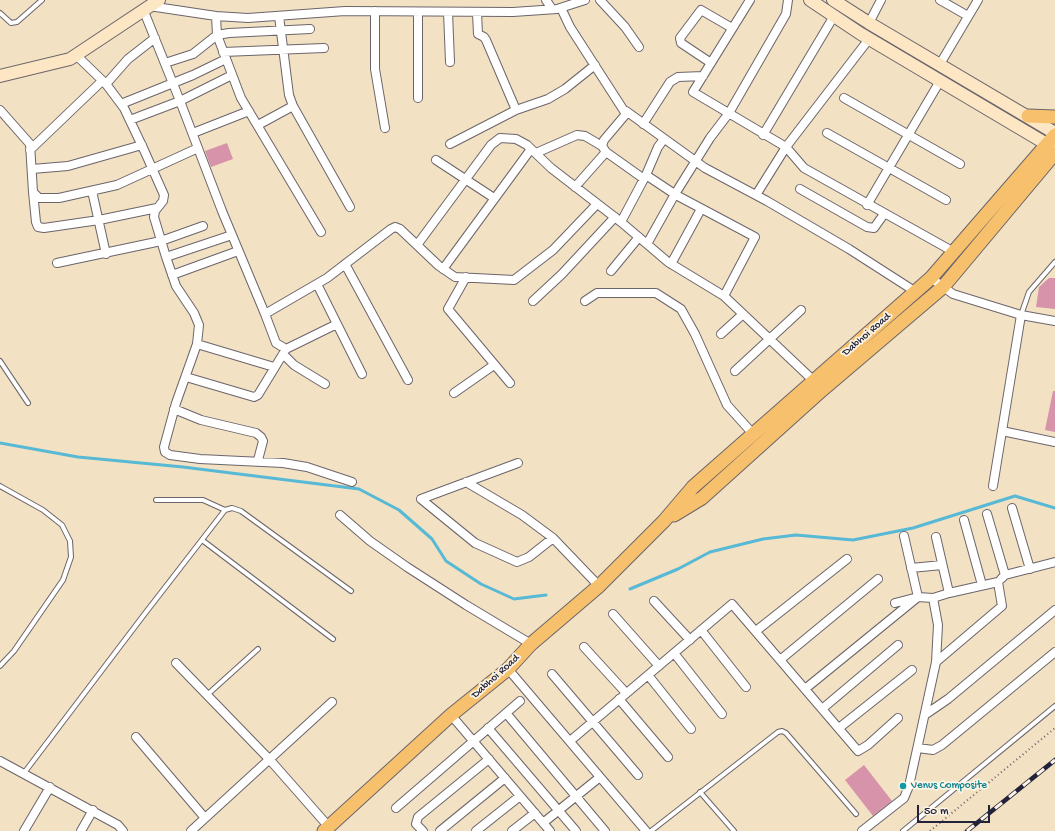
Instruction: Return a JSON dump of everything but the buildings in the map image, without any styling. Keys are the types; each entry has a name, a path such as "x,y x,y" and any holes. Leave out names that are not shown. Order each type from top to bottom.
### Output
{"main road":[{"path":"1028,116 1055,117"},
{"name":"Dabhoi Road","path":"664,521 702,498 931,278 1054,143"},
{"name":"Dabhoi Road","path":"327,829 451,715 508,668 531,644 599,586 664,521 693,487 754,435 943,287 1054,143"}],"street":[{"path":"546,0 552,9"},
{"path":"0,76 70,59 150,5 216,16 248,18 345,11 478,13 561,8 585,0"},
{"path":"600,0 625,28 639,47"},
{"path":"750,0 693,92 763,135 786,147 804,168 867,205 954,252"},
{"path":"647,244 695,161 729,113 786,14 788,0"},
{"path":"810,0 869,39 940,81 1054,143"},
{"path":"833,0 869,23 1028,116 1054,143"},
{"path":"869,23 881,0"},
{"path":"940,0 968,16"},
{"path":"940,64 978,0"},
{"path":"150,5 155,38 238,251 276,343 294,365 325,384"},
{"path":"561,8 570,27 626,111 695,161 849,249 916,292"},
{"path":"711,62 681,42 680,38 701,10 732,28"},
{"path":"374,11 375,69 385,128"},
{"path":"418,12 418,98"},
{"path":"448,12 450,62"},
{"path":"478,13 478,34 486,40 516,110"},
{"path":"216,16 217,35 241,98 321,232"},
{"path":"279,16 289,94 293,106 350,207"},
{"path":"763,135 834,16"},
{"path":"165,63 193,54 217,35 310,28"},
{"path":"30,150 145,44 155,38"},
{"path":"756,195 786,147 869,39"},
{"path":"121,104 173,82 224,55 283,48 324,48"},
{"path":"76,55 104,82 121,104 142,144 164,195 163,201 157,208 154,217 166,257 176,286 194,313 199,325 198,344 174,409 164,447 165,452 200,459 258,460 307,467 352,482"},
{"path":"450,144 516,110 548,99 565,89 595,65"},
{"path":"130,120 180,101 232,75"},
{"path":"643,124 670,82 678,77 703,76"},
{"path":"867,205 940,81"},
{"path":"844,98 960,164"},
{"path":"258,125 293,106"},
{"path":"0,110 27,139 30,150 33,192 38,227 44,228 99,220 157,208"},
{"path":"193,133 249,111"},
{"path":"576,187 604,149 604,140 625,116 626,111"},
{"path":"827,133 946,200"},
{"path":"443,269 494,198 533,151 577,135 586,136 645,177 701,209 755,237 724,296"},
{"path":"417,245 491,145 500,138 516,139 533,151 671,264 724,296 818,385"},
{"path":"533,301 618,220 645,177 658,147 664,139"},
{"path":"32,169 68,166 142,144"},
{"path":"33,192 39,198 60,198 117,185 198,148"},
{"path":"436,160 494,198"},
{"path":"800,189 867,228 874,228 884,214"},
{"path":"92,191 106,254"},
{"path":"265,314 316,284 345,264 390,229 395,227 400,229 443,269 455,277 514,280 553,250 597,204"},
{"path":"671,264 701,209"},
{"path":"58,263 106,254 161,241 203,226"},
{"path":"166,257 232,235"},
{"path":"611,271 639,237"},
{"path":"172,275 238,251"},
{"path":"345,264 408,380"},
{"path":"466,277 448,309 510,383"},
{"path":"931,278 953,294 1021,315 1055,321"},
{"path":"316,284 362,374"},
{"path":"585,301 597,293 656,293 681,309 695,334 727,405 754,435"},
{"path":"735,371 801,310"},
{"path":"721,334 742,314"},
{"path":"993,486 1021,315"},
{"path":"186,377 254,397 258,395 284,352 337,324"},
{"path":"198,344 274,367"},
{"path":"454,393 494,365"},
{"path":"174,409 201,420 256,433 263,441 258,460"},
{"path":"1002,431 1055,442"},
{"path":"518,463 421,499 475,543 517,562 528,557 553,538"},
{"path":"466,482 522,515 553,538 599,586"},
{"path":"1012,508 1030,569"},
{"path":"987,514 1005,575"},
{"path":"340,515 370,542 407,567 531,644"},
{"path":"964,520 982,585"},
{"path":"904,536 918,597"},
{"path":"936,537 949,593"},
{"path":"756,632 848,559"},
{"path":"894,603 918,597 933,598 998,582 1005,575 1055,562"},
{"path":"911,568 942,565"},
{"path":"780,660 878,579"},
{"path":"936,662 1002,606 998,582"},
{"path":"805,689 918,597"},
{"path":"862,831 904,798 909,786 926,714 936,662 938,625 933,598"},
{"path":"654,602 690,640"},
{"path":"570,741 732,604 858,751 868,745 898,718"},
{"path":"926,714 948,699 1055,610"},
{"path":"613,614 659,666"},
{"path":"701,630 746,687"},
{"path":"822,709 898,645"},
{"path":"584,647 626,693"},
{"path":"918,748 933,750 942,745 1055,652"},
{"path":"674,654 722,714"},
{"path":"176,663 270,760 327,829"},
{"path":"508,668 646,831"},
{"path":"839,728 912,670"},
{"path":"552,674 638,775"},
{"path":"648,675 691,729"},
{"path":"619,699 668,756"},
{"path":"396,808 520,701"},
{"path":"191,831 332,702"},
{"path":"506,713 606,831"},
{"path":"451,715 550,831"},
{"path":"488,728 576,831"},
{"path":"136,737 205,818"},
{"path":"423,831 416,824 418,818 489,759"},
{"path":"0,761 118,824 123,831"},
{"path":"440,831 504,778"},
{"path":"543,823 600,778"},
{"path":"24,831 50,787"},
{"path":"476,831 520,796"},
{"path":"81,831 93,810"},
{"path":"512,831 535,813"}],"lane":[{"path":"0,13 11,24 17,22 42,0"},
{"path":"1021,315 1029,292 1055,262"},
{"path":"0,361 28,403"},
{"path":"0,486 43,510 62,525 70,541 71,557 63,580 14,651 0,666"},
{"path":"156,500 203,500 225,510"},
{"path":"24,773 225,510 232,508 241,511 351,591"},
{"path":"202,540 333,639"},
{"path":"207,695 258,649"},
{"path":"903,831 1055,706"},
{"path":"651,831 700,792 782,732 786,733 856,814"},
{"path":"700,792 734,831"}],"path":[{"path":"930,831 1055,728"}],"waterway":[{"path":"0,443 78,457 183,467 359,489 399,510 432,539 446,561 481,584 514,599 546,595"},
{"path":"630,589 678,569 710,552 763,539 796,535 853,540 913,528 1015,496 1055,508"}],"railway":[{"path":"967,831 1055,760"}],"place":[{"name":"Venus Composite","path":"903,786"}]}
